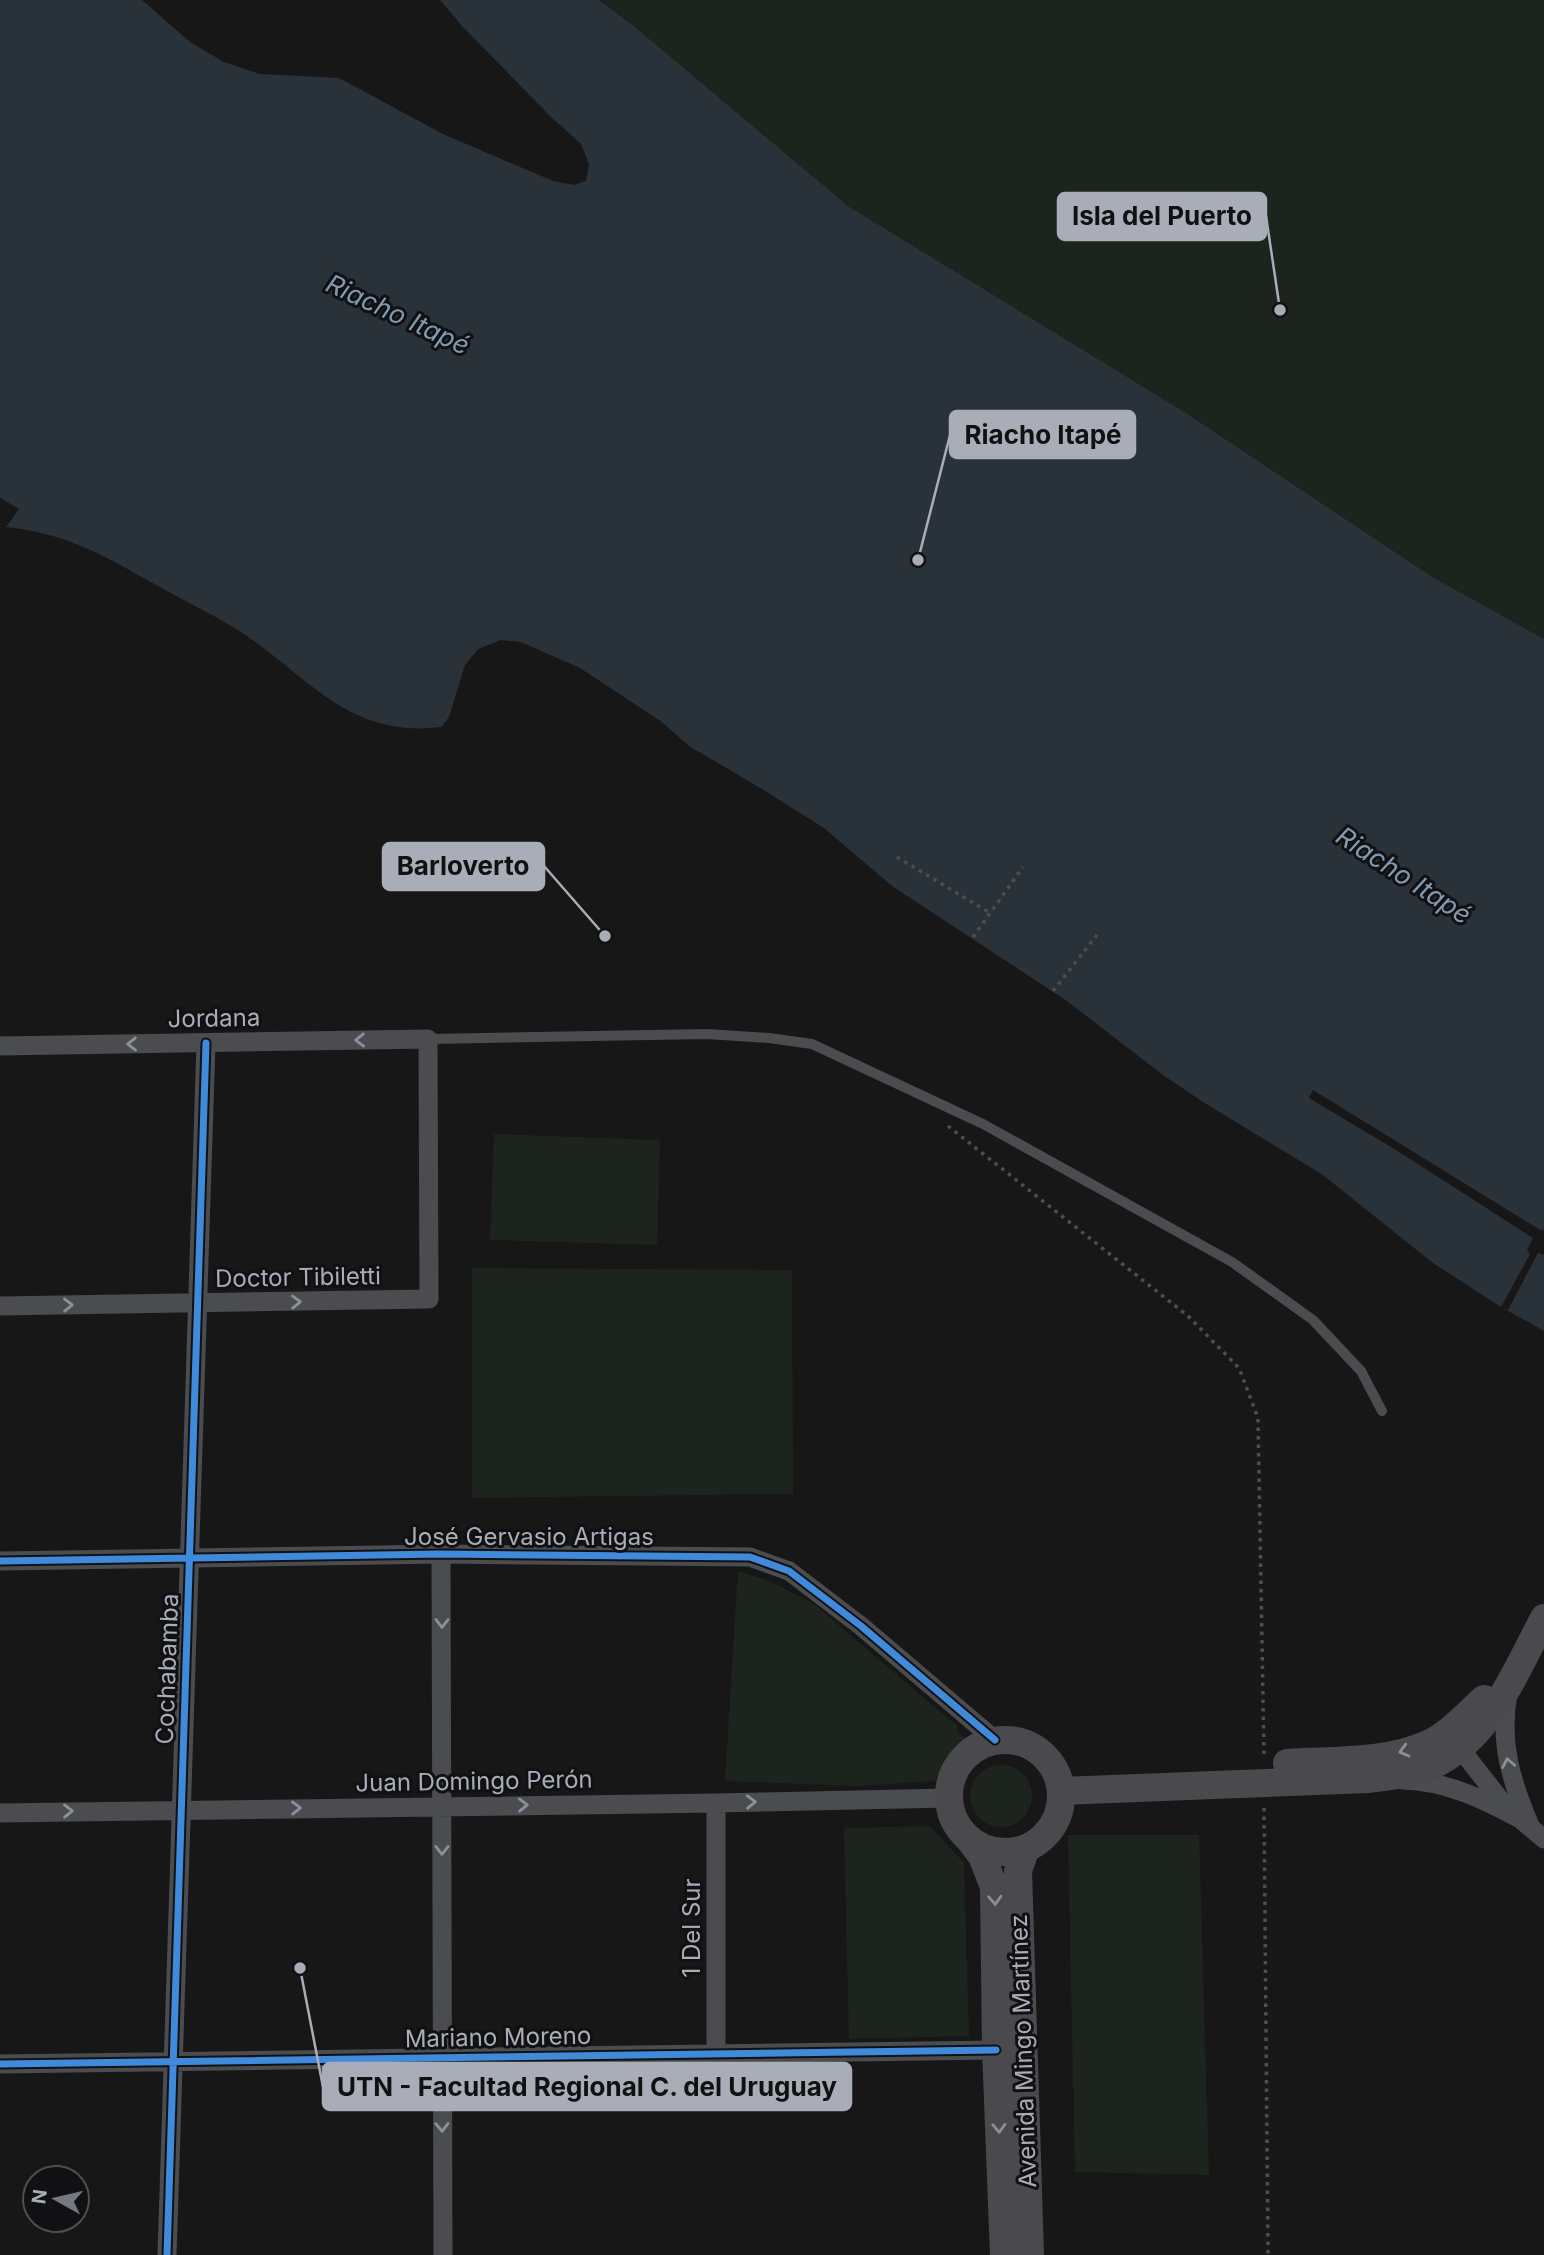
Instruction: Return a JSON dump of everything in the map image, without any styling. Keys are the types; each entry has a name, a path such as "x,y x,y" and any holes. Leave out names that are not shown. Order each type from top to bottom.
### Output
{"main road":[{"path":"1058,1782 1264,1773 1399,1754 1428,1744 1454,1740 1487,1722 1544,1618"},
{"path":"995,1740 1014,1740 1031,1746 1046,1757 1058,1782 1059,1809 1053,1825 1041,1839 1026,1848 1012,1852 982,1847 969,1839 958,1827 951,1813 951,1782 957,1767 967,1755 995,1740"},
{"path":"1264,1773 1364,1779 1398,1775 1431,1766 1454,1740"},
{"name":"Avenida Mingo Martínez","path":"969,1839 982,1856 994,1887 996,2050 1004,2255"},
{"name":"Avenida Mingo Martínez","path":"1026,1848 1018,1871 1030,2255"}],"street":[{"name":"Jordana","path":"0,1046 428,1039"},
{"name":"Doctor Tibiletti","path":"0,1306 429,1299 428,1039"},
{"name":"Cochabamba","path":"167,2255 206,1043"},
{"name":"José Gervasio Artigas","path":"0,1560 441,1555 750,1557 789,1572 799,1579 861,1626 995,1740"},
{"path":"441,1555 443,2255"},
{"path":"1513,1674 1504,1713 1506,1754 1513,1785 1532,1828"},
{"path":"1454,1740 1506,1806 1532,1828"},
{"path":"1364,1779 1417,1780 1456,1788 1483,1798 1532,1828"},
{"name":"Juan Domingo Perón","path":"0,1813 949,1798"},
{"name":"1 Del Sur","path":"716,1803 716,2053"},
{"name":"Mariano Moreno","path":"0,2064 996,2050"}],"lane":[{"path":"428,1039 707,1034 812,1044 983,1124 1232,1262 1312,1320 1361,1371 1382,1411"}],"path":[{"path":"897,857 990,913"},
{"path":"973,937 1023,867"},
{"path":"1053,991 1100,931"},
{"path":"943,1122 1188,1316 1239,1368 1258,1418 1268,2255"}],"shaded area":[{"path":"599,0 1544,0 1544,639 1434,578 1186,413 848,206 635,27"},
{"path":"494,1134 660,1140 657,1245 490,1240"},
{"path":"472,1268 792,1270 793,1494 472,1498"},
{"path":"738,1571 770,1581 815,1605 958,1727 956,1730 966,1740 945,1758 935,1781 859,1786 725,1781"},
{"path":"1001,1765 1023,1774 1032,1796 1023,1818 1001,1827 979,1818 970,1796 979,1774"},
{"path":"930,1826 964,1863 969,2036 849,2039 844,1828"},
{"path":"1068,1835 1199,1835 1209,2175 1075,2172"}],"water":[{"path":"0,0 142,0 190,42 224,62 260,74 339,78 443,134 553,181 574,185 586,181 589,164 581,144 550,116 440,0 599,0 635,27 848,206 1186,413 1434,578 1544,639 1544,1331 1433,1263 1323,1175 1163,1075 1067,1001 892,886 824,828 689,746 662,722 580,668 521,642 501,640 478,649 465,665 449,717 441,727 407,728 378,723 328,698 233,627 120,565 68,541 29,530 6,527 0,523"}],"pier":[{"path":"0,498 19,509 6,527 0,523"},
{"path":"1313,1090 1542,1231 1544,1229 1544,1255 1538,1253 1508,1310 1501,1307 1530,1254 1527,1250 1533,1238 1309,1098"}],"cycle path":[{"path":"167,2255 206,1043"},
{"path":"0,1561 441,1554 750,1557 789,1571 861,1626 995,1740"},
{"path":"0,2064 996,2050"}],"place":[{"name":"Isla del Puerto","path":"1280,310"},
{"name":"Riacho Itapé","path":"918,560"},
{"name":"Barloverto","path":"605,936"},
{"name":"UTN - Facultad Regional C. del Uruguay","path":"300,1968"}]}
